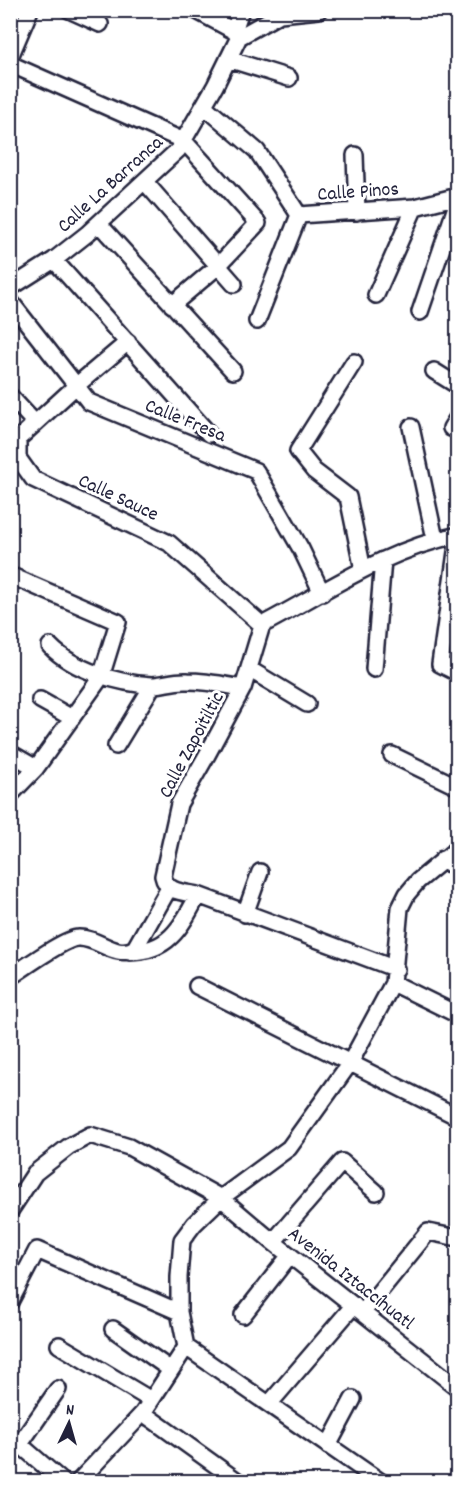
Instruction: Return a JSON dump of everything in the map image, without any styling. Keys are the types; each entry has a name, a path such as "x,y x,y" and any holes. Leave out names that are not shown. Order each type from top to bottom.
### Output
{"street":[{"path":"10,57 30,10"},
{"path":"69,10 100,24"},
{"path":"195,10 237,34 280,14 319,10"},
{"name":"Calle La Barranca","path":"10,288 54,260 99,224 178,150 228,60 237,34 241,10"},
{"path":"228,60 289,78"},
{"path":"10,64 184,141 258,223 218,266 172,305"},
{"name":"Calle Pinos","path":"204,106 257,151 299,215 415,207 458,199"},
{"path":"355,155 357,212"},
{"path":"145,182 234,284"},
{"path":"420,312 458,199"},
{"path":"376,295 415,207"},
{"path":"257,321 299,215"},
{"path":"99,224 233,371"},
{"path":"54,260 209,434"},
{"name":"Calle Fresa","path":"10,301 89,402 256,471 301,549 322,593"},
{"name":"Calle Sauce","path":"128,342 18,439 18,458 33,479 169,543 262,625"},
{"path":"354,362 298,451 314,471 348,497 363,570"},
{"path":"434,371 458,386"},
{"path":"10,396 34,423"},
{"path":"411,427 435,539"},
{"path":"262,625 383,560 435,539 458,536 440,664 458,673"},
{"path":"374,669 383,560"},
{"path":"10,582 14,577 118,622 101,677 36,768 10,795"},
{"name":"Calle Zapoitiltic","path":"169,888 164,883 163,876 179,804 243,688 262,625"},
{"path":"50,646 62,657 101,677 153,685 171,681 190,681 243,688"},
{"path":"249,669 307,704"},
{"path":"116,746 153,685"},
{"path":"40,700 72,718"},
{"path":"10,753 36,768"},
{"path":"392,755 458,787"},
{"path":"78,1482 147,1406 186,1347 179,1312 182,1240 194,1224 221,1198 289,1148 350,1063 394,976 400,908 407,894 418,881 458,849"},
{"path":"443,859 458,870"},
{"path":"245,914 260,872"},
{"path":"129,952 135,948 169,888 198,895 394,976 458,1016"},
{"path":"10,984 10,977 71,939 89,939 121,952 146,952 157,947 181,928 198,895"},
{"path":"197,987 458,1117"},
{"name":"Avenida Iztaccíhuatl","path":"10,1210 36,1173 68,1147 90,1135 129,1147 221,1198 273,1242 458,1388"},
{"path":"273,1242 342,1162 376,1192"},
{"path":"270,1403 428,1232 458,1238"},
{"path":"10,1302 37,1251 179,1312"},
{"path":"243,1315 290,1255"},
{"path":"112,1329 171,1370"},
{"path":"59,1345 147,1406 239,1482"},
{"path":"186,1347 381,1482"},
{"path":"58,1389 15,1440 63,1482"},
{"path":"328,1446 353,1399"}]}
